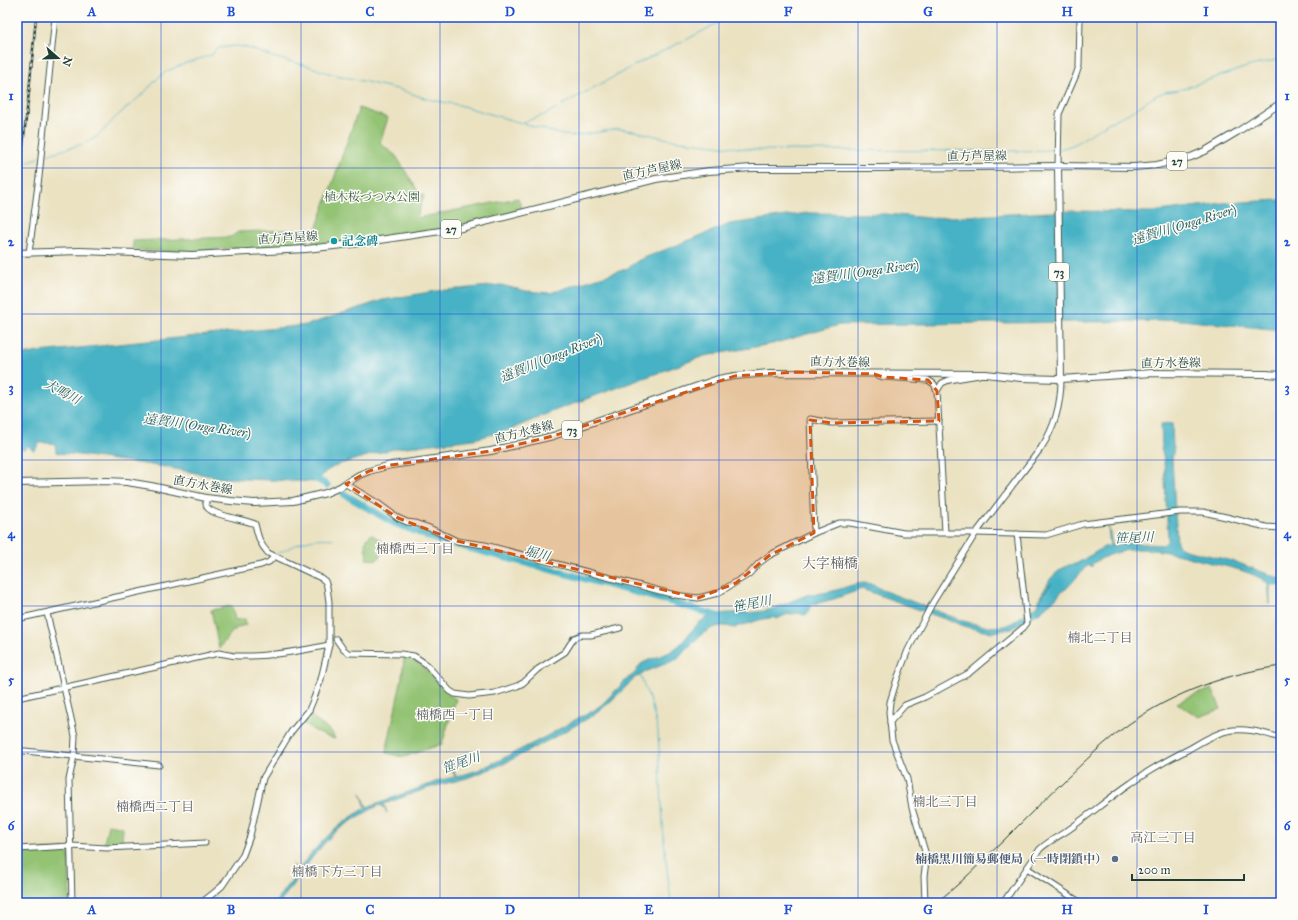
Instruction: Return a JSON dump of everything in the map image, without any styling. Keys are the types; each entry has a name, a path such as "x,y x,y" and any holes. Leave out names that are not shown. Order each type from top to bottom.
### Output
{"main road":[{"name":"直方芦屋線","path":"17,253 80,251 192,255 299,249 352,244 462,228 656,179 709,171 752,168 1058,168 1134,167 1158,165 1180,160 1205,151 1281,103"},
{"name":"73","path":"1058,168 1060,377"},
{"name":"直方水巻線","path":"17,483 127,482 231,502 254,503 293,500 326,494 346,484 359,475 391,465 491,451 553,436 711,382 729,377 769,373 986,374 1021,378 1152,373 1281,375"}],"street":[{"path":"29,253 42,154 55,17"},
{"path":"1058,168 1059,114 1079,66 1080,17"},
{"path":"874,374 883,378 928,380 934,384 937,390 945,532"},
{"path":"937,390 942,383 949,380 970,378 986,374"},
{"path":"926,903 924,876 926,855 912,808 907,780 892,740 889,712 892,692 908,650 933,602 974,535 1049,437 1058,410 1061,392 1060,377"},
{"path":"814,533 810,419 832,423 939,421"},
{"path":"346,484 379,504 398,518 427,527 457,541 485,545 675,595 693,598 718,593 749,574 759,563 770,555 814,533 839,523 904,533 945,532 974,535 1046,535 1083,524 1180,512 1203,512 1266,527 1281,528"},
{"path":"201,903 222,886 243,855 250,836 263,778 291,732 309,710 321,679 329,645 329,602 327,587 324,581 321,578 268,553 261,546 255,524 208,509 205,504 206,498"},
{"path":"890,722 905,705 925,697 969,673 1027,623 1017,534"},
{"path":"17,619 261,565 269,562 274,557"},
{"path":"47,613 75,736 74,756 69,780 72,846 72,903"},
{"path":"336,639 344,651 348,653 406,654 414,656 426,664 452,693 469,696 495,693 524,683 538,669 565,652 574,638 582,635 591,635 620,628"},
{"path":"17,698 219,653 238,656 302,650 329,645"},
{"path":"1003,903 1040,849 1047,842 1065,833 1148,771 1216,734 1238,729 1251,730 1281,738"},
{"path":"17,751 159,765"},
{"path":"17,848 72,846 107,848 205,843"},
{"path":"1027,868 1081,903"}],"highlighted area":[{"path":"796,372 874,374 883,377 928,380 937,391 939,421 832,423 810,420 814,533 770,555 736,583 698,598 457,541 398,518 346,484 369,471 391,465 491,451 553,436 735,376"}],"green space":[{"name":"植木桜づつみ公園","path":"359,108 388,118 380,143 396,156 418,191 424,195 417,218 518,198 523,210 463,225 370,240 317,246 314,245 312,241"},
{"name":"植木桜づつみ公園","path":"312,229 306,245 301,247 240,250 239,248 216,249 213,251 187,252 137,250 133,247 133,241 231,237 238,232"},
{"path":"371,534 388,545 377,560 366,559 368,554 366,552 365,542"},
{"path":"232,606 235,620 245,619 246,625 237,628 219,649 211,610"},
{"path":"405,658 413,660 420,665 449,695 456,699 442,744 404,757 386,753"},
{"path":"1212,689 1221,709 1199,717 1177,703 1191,696"},
{"path":"309,713 331,732 335,739 310,728 302,722"},
{"path":"108,824 123,827 122,844 104,844"},
{"path":"69,849 70,903 17,903 17,851"}],"water":[{"path":"1281,199 1281,330 1171,319 1160,321 839,325 772,344 704,356 559,409 509,430 474,439 398,448 337,465 325,472 317,482 222,478 165,467 58,453 56,452 55,444 50,443 39,443 35,450 32,450 27,445 25,449 17,449 17,356 39,352 307,325 383,300 436,291 501,285 526,291 550,293 626,269 639,260 730,224 808,213 885,214 929,218 1072,211 1151,212 1223,203"},
{"path":"1172,423 1174,447 1172,460 1177,543 1185,550 1233,561 1281,579 1281,586 1272,584 1270,587 1270,605 1268,584 1264,580 1250,573 1157,550 1138,549 1126,550 1114,554 1097,561 1092,564 1092,567 1090,565 1086,567 1066,589 1040,612 1010,629 994,632 967,627 862,589 811,605 808,613 805,615 797,613 785,615 777,619 774,617 735,628 725,626 715,627 701,635 678,659 644,672 640,676 636,677 594,715 551,739 503,764 467,778 428,788 384,804 387,813 384,807 379,805 347,824 330,837 316,853 280,903 275,903 299,871 291,864 299,869 313,851 329,835 347,820 366,808 361,793 367,807 441,780 455,777 450,763 456,777 478,770 502,759 600,706 634,674 641,664 673,650 701,621 711,616 726,613 749,613 764,611 807,595 825,593 862,583 875,586 963,621 988,627 1005,626 1012,623 1039,604 1039,600 1052,583 1040,597 1051,578 1061,569 1069,565 1076,564 1104,547 1110,546 1108,528 1113,546 1131,543 1163,545 1168,540 1164,460 1161,448 1161,424"}],"waterway":[{"path":"686,40 729,17"},
{"path":"633,66 683,41"},
{"path":"43,156 86,143 98,136 116,117 167,71 209,56 213,54 215,50 220,48 234,46 245,47 276,58 305,65 328,73 401,90 427,99 459,105 563,135 573,136 619,129 673,140 755,150 1057,150"},
{"path":"1060,149 1073,145 1157,95 1179,90 1250,66 1281,59"},
{"path":"562,105 630,68"},
{"path":"521,123 544,115 557,108"},
{"path":"28,162 40,157"},
{"name":"堀川","path":"311,476 327,485"},
{"name":"堀川","path":"344,494 392,522 435,539 665,600 724,618"},
{"path":"277,554 297,544 311,540 325,538 333,539"},
{"path":"640,675 651,703 658,731 664,842 671,903"}],"tram line":[{"path":"935,903 971,873 1048,796 1095,752 1129,724 1164,703 1202,686 1221,679 1261,669 1281,666"}],"railway":[{"path":"17,197 36,17"}],"place":[{"name":"記念碑","path":"334,241"},
{"name":"楠橋黒川簡易郵便局（一時閉鎖中）","path":"1115,859"}],"district":[{"name":"楠橋西三丁目","path":"415,549"},
{"name":"大字楠橋","path":"830,563"},
{"name":"楠北二丁目","path":"1100,638"},
{"name":"楠橋西一丁目","path":"455,715"},
{"name":"楠北三丁目","path":"945,802"},
{"name":"楠橋西二丁目","path":"155,807"},
{"name":"高江三丁目","path":"1163,838"},
{"name":"楠橋下方三丁目","path":"337,872"}],"water label":[{"name":"遠賀川 (Onga River)","path":"1184,225"},
{"name":"遠賀川 (Onga River)","path":"865,272"},
{"name":"遠賀川 (Onga River)","path":"551,358"},
{"name":"犬鳴川","path":"62,392"},
{"name":"遠賀川 (Onga River)","path":"197,426"},
{"name":"笹尾川","path":"1134,538"},
{"name":"笹尾川","path":"752,604"},
{"name":"笹尾川","path":"461,763"}]}
